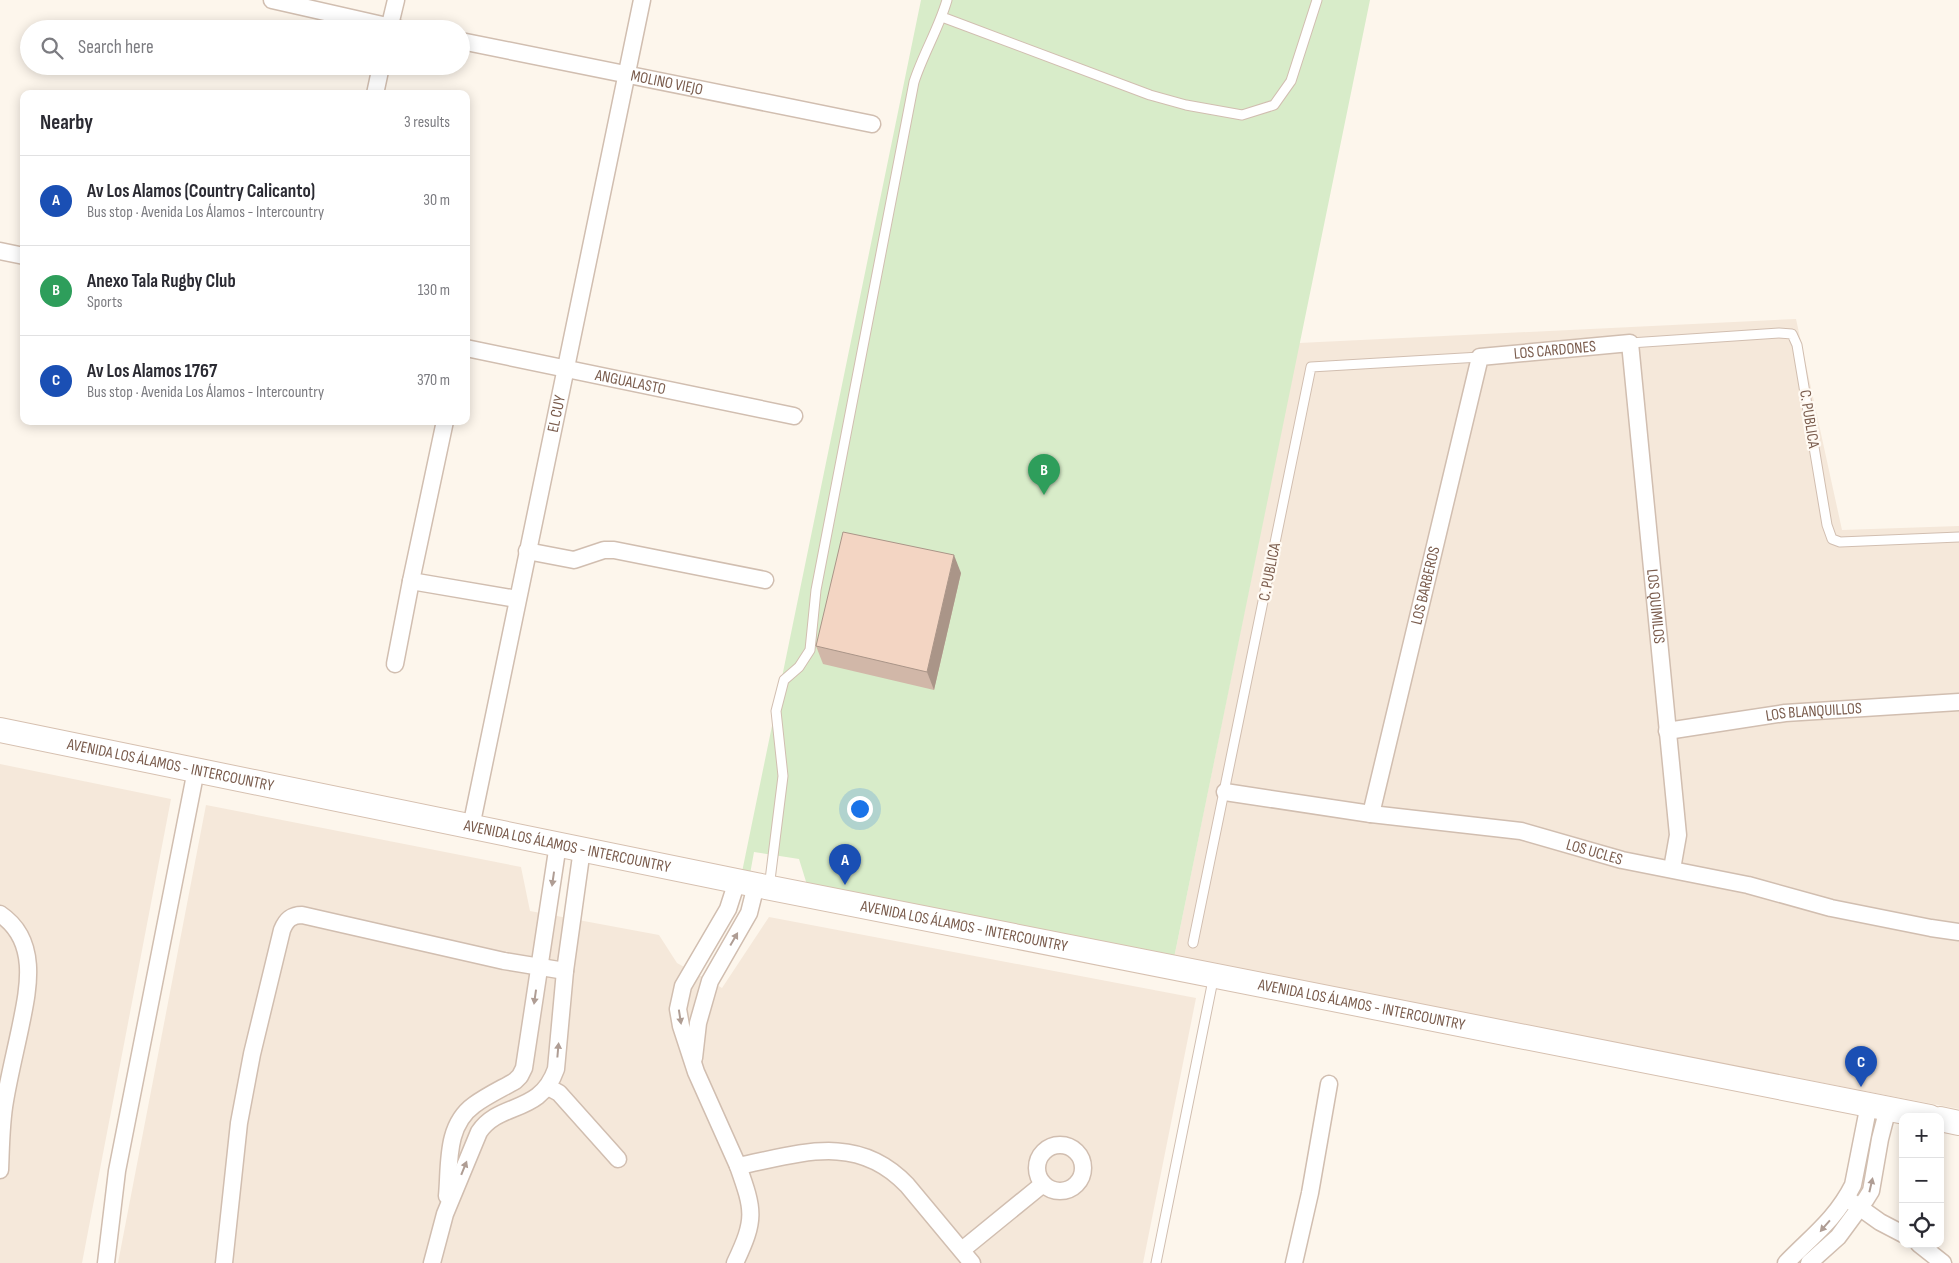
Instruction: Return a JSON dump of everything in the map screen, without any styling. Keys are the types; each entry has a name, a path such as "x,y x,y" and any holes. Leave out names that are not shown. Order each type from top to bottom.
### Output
{"main road":[{"name":"AVENIDA LOS ÁLAMOS - INTERCOUNTRY","path":"0,730 754,885 1911,1113"},
{"path":"1944,1120 1959,1123"}],"street":[{"path":"272,0 358,20"},
{"path":"394,20 396,0"},
{"name":"EL CUY","path":"471,827 642,0"},
{"name":"MOLINO VIEJO","path":"470,43 872,124"},
{"path":"376,90 379,75"},
{"path":"0,251 20,255"},
{"name":"LOS CARDONES","path":"1480,357 1630,343"},
{"name":"LOS QUIMILOS","path":"1630,343 1678,835 1672,868"},
{"name":"ANGUALASTO","path":"470,349 794,416"},
{"name":"LOS BARBEROS","path":"1371,814 1480,357"},
{"path":"395,664 444,425"},
{"path":"527,551 574,560 604,550 614,550 765,580"},
{"path":"412,581 517,599"},
{"name":"LOS BLANQUILLOS","path":"1668,730 1785,713 1959,702"},
{"path":"106,1263 117,1171 196,770"},
{"name":"LOS UCLES","path":"1226,792 1371,814 1521,831 1622,860 1672,868 1748,885 1831,908 1959,932"},
{"path":"446,1214 451,1143 460,1120 473,1106 515,1082 524,1068 558,844"},
{"path":"432,1263 446,1214 484,1124 493,1118 525,1105 548,1087 556,1069 565,971 582,849"},
{"path":"734,1263 744,1242 751,1219 750,1199 738,1166 706,1097 681,1026 678,1009 680,997 691,971 728,909 754,885"},
{"path":"694,1065 698,1024 710,982 749,913 754,885"},
{"path":"0,914 16,928 22,939 29,980 29,987 2,1102 0,1170"},
{"path":"224,1263 239,1123 252,1054 282,930 284,923 289,917 302,915 494,958 565,971"},
{"path":"1294,1263 1310,1193 1328,1084"},
{"path":"548,1087 559,1093 618,1159"},
{"path":"1786,1263 1820,1231 1846,1198 1853,1185 1878,1106"},
{"path":"1809,1263 1838,1237 1861,1208 1871,1190 1878,1106"},
{"path":"738,1166 823,1150 844,1151 880,1164 896,1173 967,1257 1043,1184"},
{"path":"1846,1198 1899,1232"},
{"path":"1924,1248 1943,1263"}],"lane":[{"path":"754,885 783,776 776,726 779,695 784,680 799,667 810,650 816,590 914,82 922,57 942,17 947,0"},
{"path":"942,17 1150,95 1186,105 1242,114 1274,105 1292,81 1317,0"},
{"name":"C. PUBLICA","path":"1630,343 1778,333 1792,334 1797,345 1826,526 1832,539 1840,542 1959,537"},
{"name":"C. PUBLICA","path":"1193,943 1226,792 1311,367 1480,357"},
{"path":"1156,1263 1214,975"}],"shaded area":[{"path":"1796,319 1842,530 1959,526 1959,1109 1174,958 1299,343"},
{"path":"0,764 171,799 82,1263 0,1263"},
{"path":"206,805 521,867 530,911 659,935 677,963 722,988 769,917 1196,998 1143,1263 118,1263"}],"green space":[{"path":"921,0 1370,0 1174,958 808,888 799,859 754,852 750,874 742,872"}],"building":[{"path":"843,532 954,555 927,672 816,646"}],"place":[{"name":"Anexo Tala Rugby Club","path":"1044,495"},
{"name":"Av Los Alamos (Country Calicanto)","path":"845,885"},
{"name":"Av Los Alamos 1767","path":"1861,1087"}]}
